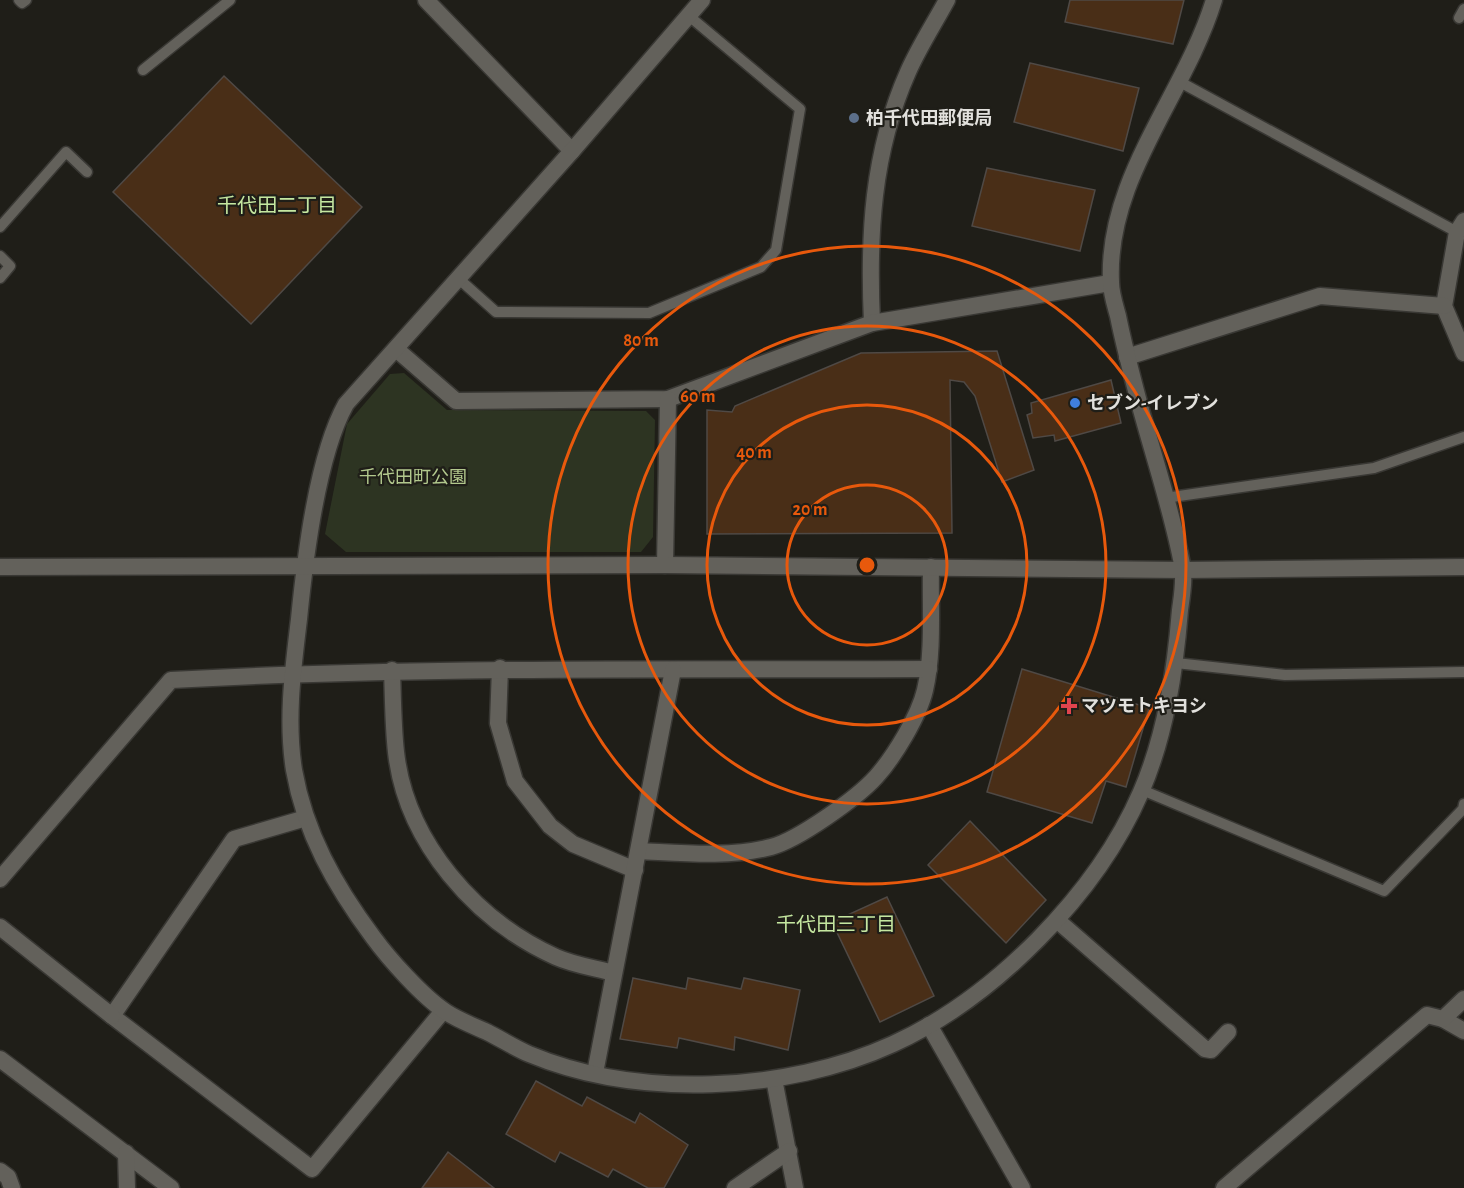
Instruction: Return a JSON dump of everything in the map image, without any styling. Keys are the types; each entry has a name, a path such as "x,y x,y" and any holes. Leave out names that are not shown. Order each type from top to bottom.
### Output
{"street":[{"path":"426,0 572,151"},
{"path":"872,323 869,257 874,183 887,130 909,70 948,0"},
{"path":"697,5 572,151 346,404 338,419 319,487 304,566 293,673 291,729 294,770 306,818 329,875 385,953 443,1011 530,1054 594,1073 648,1081 701,1084 774,1079 846,1061 890,1046 929,1025 981,988 1058,921 1117,839 1142,790 1163,726 1176,663 1184,570 1127,357 1110,283 1114,237 1124,194 1198,46 1214,0"},
{"path":"1460,226 1444,306 1464,353"},
{"path":"396,349 456,401 668,399 872,323 1110,283"},
{"path":"1127,357 1320,296 1444,306"},
{"path":"665,565 668,399"},
{"path":"0,567 665,565 1184,570 1464,567"},
{"path":"639,851 700,854 772,847 812,826 876,777 914,717 924,693 928,669 931,567"},
{"path":"0,879 171,680 293,673 500,668 928,669"},
{"path":"500,668 498,723 515,781 550,826 573,844 635,870"},
{"path":"392,670 398,764 409,801 425,837 447,873 475,903 513,933 557,957 613,973"},
{"path":"594,1073 673,670"},
{"path":"112,1016 234,839 306,818"},
{"path":"1058,921 1204,1049 1211,1050 1228,1032"},
{"path":"0,927 312,1169 443,1011"},
{"path":"1443,1019 1464,999"},
{"path":"1224,1188 1428,1015 1443,1019 1464,1031"},
{"path":"929,1025 1022,1188"},
{"path":"0,1059 171,1188"},
{"path":"774,1079 795,1188"},
{"path":"735,1188 789,1151"},
{"path":"126,1153 127,1188"},
{"path":"0,1171 8,1177 12,1188"}],"lane":[{"path":"19,0 22,3 26,0"},
{"path":"143,70 230,0"},
{"path":"459,279 496,312 649,313 760,267 776,250 800,109 697,5"},
{"path":"1180,82 1460,226"},
{"path":"0,227 66,152 87,172"},
{"path":"0,256 10,266 0,278"},
{"path":"1165,498 1374,468 1464,437"},
{"path":"1176,663 1285,675 1464,672"},
{"path":"1142,790 1384,891 1463,809 1464,804"}],"green space":[{"name":"千代田町公園","path":"404,373 447,410 646,411 655,420 653,537 641,552 346,552 325,534 347,424 390,374"}],"building":[{"path":"1070,0 1184,0 1173,44 1065,22"},
{"path":"1030,63 1139,88 1123,151 1014,122"},
{"path":"224,76 362,207 251,324 113,192"},
{"path":"987,168 1095,190 1080,251 972,226"},
{"path":"997,351 1034,470 1002,482 975,396 964,382 950,380 952,533 707,534 707,410 732,412 735,406 861,353"},
{"path":"1111,380 1121,423 1055,441 1054,435 1033,438 1027,415 1032,413 1031,403"},
{"path":"1022,669 1149,708 1126,787 1106,781 1092,823 987,792"},
{"path":"970,821 1046,900 1006,943 928,865"},
{"path":"887,897 934,996 880,1022 832,922"},
{"path":"633,978 686,989 688,978 741,989 744,978 800,990 788,1050 735,1037 734,1050 679,1038 677,1048 620,1039"},
{"path":"536,1081 582,1106 587,1097 635,1123 640,1113 688,1145 664,1188 648,1188 613,1169 608,1177 560,1152 555,1162 506,1134"},
{"path":"448,1152 494,1188 422,1188"}],"place":[{"name":"柏千代田郵便局","path":"854,118"},
{"name":"セブン-イレブン","path":"1075,403"},
{"name":"マツモトキヨシ","path":"1069,706"}],"district":[{"name":"千代田二丁目","path":"277,205"},
{"name":"千代田三丁目","path":"836,924"}]}
